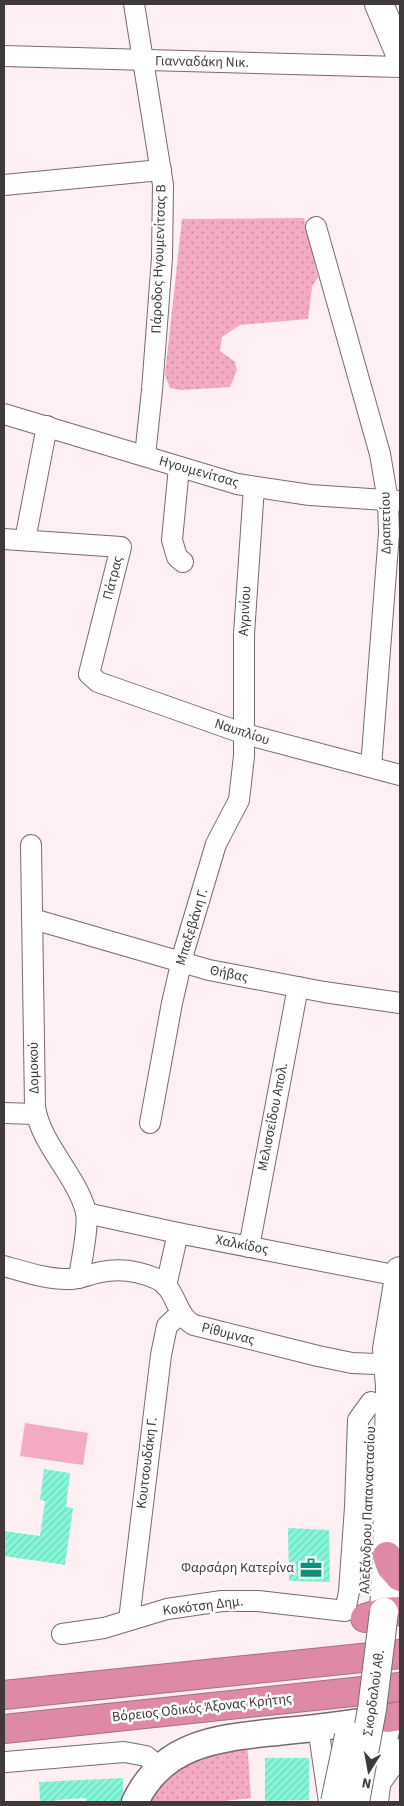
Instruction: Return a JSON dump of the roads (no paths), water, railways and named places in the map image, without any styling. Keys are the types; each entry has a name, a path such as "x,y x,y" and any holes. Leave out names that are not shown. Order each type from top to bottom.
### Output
{"highway":[{"path":"4,1695 400,1654"},
{"name":"Βόρειος Οδικός Άξονας Κρήτης","path":"4,1729 400,1687"}],"main road":[{"path":"379,4 400,54"},
{"name":"Αλεξάνδρου Παπαναστασίου","path":"374,1613 369,1548 388,1359 400,1273"},
{"name":"Αλεξάνδρου Παπαναστασίου","path":"374,1613 393,1567 371,1402 372,1385 388,1359"},
{"name":"Σκορδαλού Αθ.","path":"368,1798 374,1613"},
{"name":"Σκορδαλού Αθ.","path":"334,1802 349,1735 360,1664 374,1613"},
{"path":"368,1798 380,1752 394,1717"}],"street":[{"name":"Πάροδος Ηγουμενίτσας Β","path":"134,4 163,185 162,258 145,456"},
{"name":"Γιανναδάκη Νικ.","path":"4,56 400,67"},
{"path":"4,185 161,170"},
{"name":"Δραπετίου","path":"316,227 394,501 389,533 371,767"},
{"name":"Ηγουμενίτσας","path":"4,414 179,467 254,487 310,495 394,501"},
{"path":"25,540 47,426"},
{"path":"179,467 172,540 176,557 183,562"},
{"name":"Αγρινίου","path":"245,734 244,634 254,487"},
{"name":"Πάτρας","path":"4,539 121,546 89,674"},
{"name":"Ναυπλίου","path":"89,674 98,682 245,734 400,775"},
{"name":"Μπαξεβάνη Γ.","path":"150,1123 181,962 216,844 239,800 245,734"},
{"name":"Δομοκού","path":"31,845 36,1114 42,1129 78,1193 86,1213 79,1278"},
{"name":"Θήβας","path":"33,919 209,970 298,988 400,1003"},
{"name":"Μελισσείδου Απολ.","path":"249,1247 298,988"},
{"path":"4,1113 36,1114"},
{"name":"Χαλκίδος","path":"86,1213 249,1247 400,1273"},
{"path":"166,1286 178,1233"},
{"path":"4,1266 60,1279 79,1278 109,1270 122,1270 148,1276 161,1281 166,1286"},
{"name":"Ρίθυμνας","path":"166,1286 175,1297 181,1313 190,1323 340,1361 361,1364 388,1359"},
{"name":"Κουτσουδάκη Γ.","path":"129,1620 161,1356 167,1326 181,1313"},
{"name":"Αλεξάνδρου Παπαναστασίου","path":"371,1402 358,1420 355,1507 349,1592 374,1613"},
{"name":"Κοκότση Δημ.","path":"62,1634 104,1628 167,1609 222,1601 258,1601 374,1613"},
{"path":"134,1802 144,1786 160,1768 180,1753 206,1742 245,1735 394,1717"},
{"path":"318,1727 329,1802"},
{"path":"368,1798 394,1764 400,1749"},
{"path":"6,1762 124,1752 146,1756 160,1768"}],"place":[{"name":"Φαρσάρη Κατερίνα","path":"311,1568"}]}
